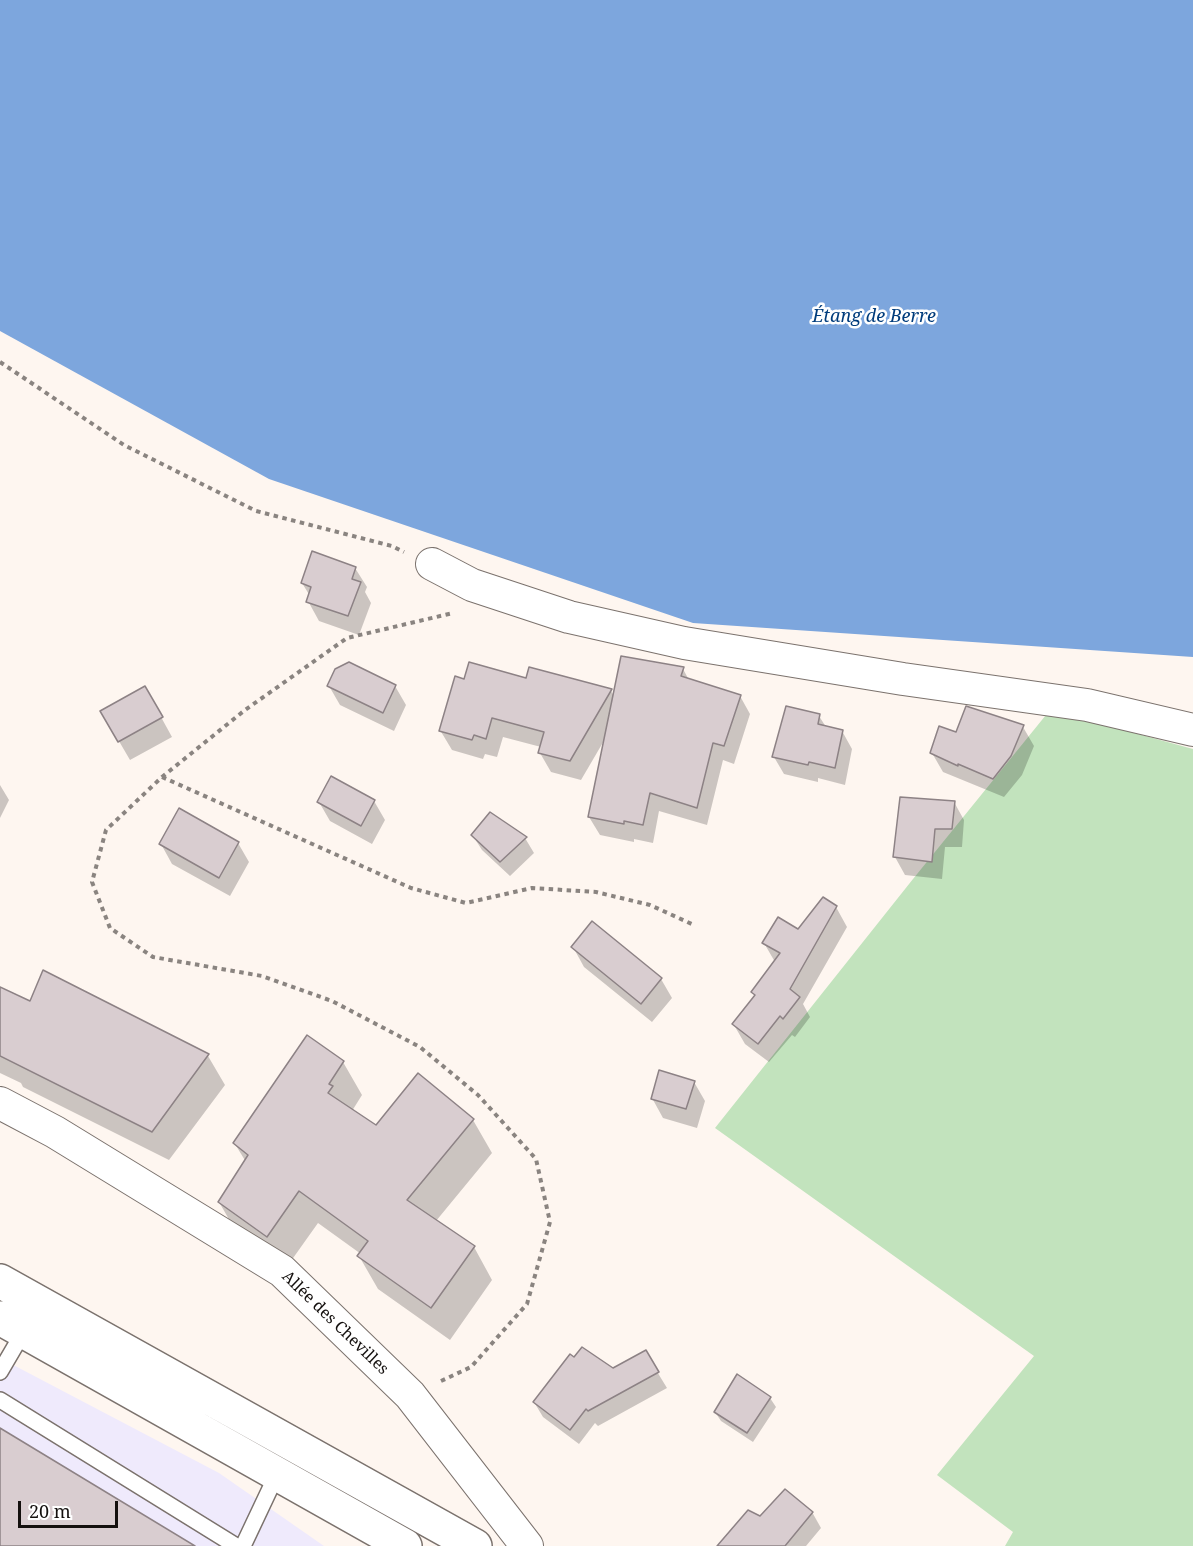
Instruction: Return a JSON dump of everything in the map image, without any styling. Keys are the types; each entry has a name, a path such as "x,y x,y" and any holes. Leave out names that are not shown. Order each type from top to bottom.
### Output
{"main road":[{"path":"0,1281 475,1546"},
{"path":"12,1324 405,1546"}],"street":[{"path":"432,564 472,585 569,617 684,643 903,679 1088,705 1193,730"},
{"name":"Allée des Chevilles","path":"0,1103 55,1132 282,1271 410,1395 527,1546"}],"lane":[{"path":"0,1372 12,1324"},
{"path":"0,1400 236,1546"},
{"path":"243,1546 277,1474"}],"path":[{"path":"0,362 124,445 256,511 392,546 432,564"},
{"path":"410,1395 471,1367 527,1304 550,1222 536,1159 478,1095 420,1047 332,1001 262,976 153,957 110,928 92,882 106,830 162,777 246,710 347,638 458,611"},
{"path":"162,777 411,888 466,903 532,888 596,892 650,904 694,925"}],"shaded area":[{"path":"0,1358 219,1473 324,1546 0,1546"}],"green space":[{"path":"1050,710 1193,749 1193,1546 1005,1546 1013,1532 937,1475 1034,1356 715,1128"}],"water":[{"name":"Étang de Berre","path":"0,0 1193,0 1193,657 693,623 269,479 0,331"}],"building":[{"path":"312,551 356,567 352,579 361,582 348,616 306,602 311,587 301,583"},
{"path":"621,656 684,667 681,676 741,695 724,746 713,743 697,808 650,793 643,825 588,817"},
{"path":"349,662 396,685 383,713 327,686 335,669"},
{"path":"469,662 526,678 529,667 612,689 570,761 538,753 544,732 492,718 486,739 474,735 472,740 439,731 455,676 464,679"},
{"path":"145,686 163,717 118,742 100,711"},
{"path":"786,706 820,714 818,724 843,730 835,768 772,757"},
{"path":"966,706 1024,725 1011,756 993,779 930,753 939,726 956,732"},
{"path":"331,776 375,800 361,826 317,802"},
{"path":"900,797 955,801 952,829 935,829 932,862 893,857"},
{"path":"179,808 239,842 219,878 159,844"},
{"path":"490,812 527,837 500,862 471,835"},
{"path":"823,897 837,906 790,989 800,997 783,1019 780,1016 758,1044 732,1024 755,995 751,992 780,953 762,943 778,917 798,929"},
{"path":"592,921 662,978 641,1004 571,947"},
{"path":"43,970 209,1054 152,1132 0,1056 0,987 30,1001"},
{"path":"307,1035 344,1061 329,1084 333,1086 328,1093 376,1125 418,1073 474,1119 407,1200 475,1246 431,1308 357,1256 368,1241 299,1191 267,1237 218,1202 248,1155 233,1143"},
{"path":"659,1070 695,1081 686,1109 651,1099"},
{"path":"582,1347 613,1368 646,1350 659,1372 588,1411 586,1409 570,1430 533,1402 570,1354 574,1357"},
{"path":"737,1374 771,1397 747,1433 714,1412"},
{"path":"0,1428 195,1546 0,1546"},
{"path":"785,1489 813,1512 785,1546 717,1546 748,1510 760,1516"}]}
